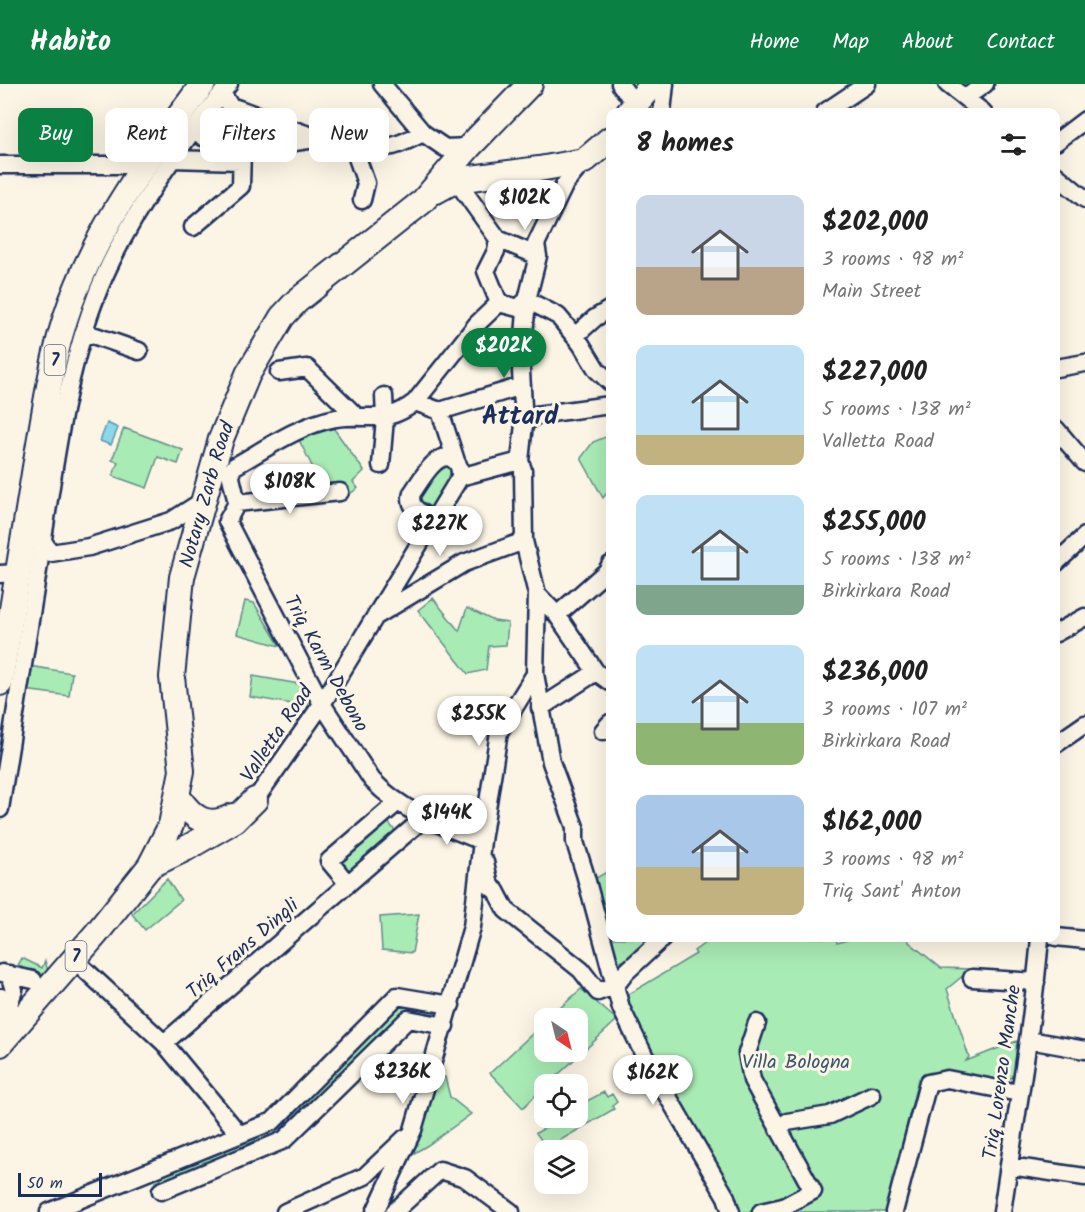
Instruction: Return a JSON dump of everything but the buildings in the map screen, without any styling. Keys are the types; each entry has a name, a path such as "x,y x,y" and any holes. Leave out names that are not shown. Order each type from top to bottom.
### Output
{"highway":[{"path":"425,199 469,147 530,84"},
{"path":"632,108 652,84"},
{"name":"7","path":"0,683 9,573 59,341 76,290 97,241 144,165 218,87"},
{"path":"425,199 456,180 574,163 606,142"},
{"name":"Notary Zarb Road","path":"150,866 171,825 178,797 182,771 172,677 182,577 221,439 248,374 282,317 320,281 425,199"},
{"path":"178,797 188,812 198,819 210,822 223,821 255,800"},
{"path":"150,866 235,820 255,800"},
{"name":"7","path":"0,1044 78,962 150,866"}],"street":[{"path":"382,84 423,133 445,148 469,147"},
{"path":"620,84 632,108"},
{"path":"662,108 665,84"},
{"path":"831,108 867,84"},
{"path":"958,89 985,84"},
{"path":"188,134 218,87 230,106 236,108"},
{"path":"958,89 979,108"},
{"path":"1060,139 1085,120"},
{"path":"389,146 423,133"},
{"path":"0,809 67,396 95,298 118,248 170,162"},
{"path":"193,227 241,186 241,162"},
{"path":"359,162 366,183 362,200"},
{"path":"574,163 536,244 538,256 526,300 521,371 524,424 520,461 523,470 524,541 537,594 535,674 540,708 551,762 575,827 574,842 606,939"},
{"path":"0,165 144,165"},
{"path":"1060,178 1085,200"},
{"path":"456,180 498,238 538,256"},
{"path":"498,238 496,250 486,271 499,303"},
{"path":"499,303 518,308 526,300"},
{"path":"526,300 558,316 575,336 591,362 606,378"},
{"path":"279,372 307,368 357,417 385,418 396,415 416,402 477,324 499,303"},
{"path":"575,336 606,311"},
{"path":"84,332 139,351"},
{"path":"1060,367 1085,363"},
{"path":"416,402 440,411 522,386"},
{"path":"381,465 385,418 384,396"},
{"path":"524,424 536,415 606,406"},
{"path":"377,616 433,521 459,469 440,411"},
{"name":"Triq Karm Debono","path":"357,417 336,418 310,426 288,435 235,466 230,473 237,503 227,521 322,704 372,780 398,802 424,818 482,842"},
{"path":"1060,434 1085,463"},
{"path":"433,521 411,504 412,493 435,462 442,457 449,457 459,469"},
{"path":"459,469 520,461"},
{"path":"237,503 340,492"},
{"path":"43,541 51,553 89,547 171,521 204,500"},
{"path":"1060,559 1085,536"},
{"name":"Valletta Road","path":"255,800 322,704 377,616 464,563 524,541"},
{"path":"557,615 606,572"},
{"path":"537,594 557,615 596,672 606,679"},
{"path":"1060,631 1085,617"},
{"path":"540,708 596,672"},
{"path":"375,1212 413,1130 472,927 489,900 482,842 499,732 535,674"},
{"path":"1060,741 1085,724"},
{"path":"348,884 329,861 398,802"},
{"name":"Triq Frans Dingli","path":"164,1043 424,818"},
{"path":"489,900 580,970 594,974 618,976 658,942"},
{"path":"1060,937 1085,940"},
{"path":"607,942 618,976 621,1008 645,1057 726,1197 732,1212"},
{"name":"Triq Lorenzo Manche","path":"1002,1212 1029,1040 1040,942"},
{"path":"78,962 164,1043 239,1134"},
{"path":"4,973 33,980"},
{"path":"2,1014 14,990 4,973"},
{"path":"972,978 1036,982"},
{"path":"49,1212 273,1121 397,996 451,1005"},
{"path":"161,1191 284,1140 408,1019 445,1026"},
{"path":"757,1023 747,1053 752,1080 813,1191 783,1207 761,1212"},
{"path":"1029,1040 1085,1050"},
{"path":"894,1212 928,1083 947,1079 1019,1093"},
{"path":"778,1129 787,1122 830,1115 872,1095"},
{"path":"285,1212 365,1176 413,1130"},
{"path":"1009,1166 1085,1176"},
{"path":"394,1212 440,1170 465,1178 511,1212"}],"green space":[{"path":"332,426 364,471 353,482 358,488 347,496 339,485 323,488 299,440"},
{"path":"124,428 183,450 178,464 158,457 147,488 113,476 118,462 112,460"},
{"path":"606,437 606,494 603,498 581,458 593,442"},
{"path":"440,463 454,471 432,508 418,500"},
{"path":"433,598 459,631 467,608 494,621 508,623 506,645 489,646 486,670 468,674 418,610"},
{"path":"245,601 254,603 280,646 237,634"},
{"path":"29,666 72,673 69,696 25,690"},
{"path":"253,676 299,684 310,707 250,697"},
{"path":"386,820 398,834 350,875 338,862"},
{"path":"606,872 606,919 596,878"},
{"path":"167,879 181,900 145,930 132,914"},
{"path":"419,914 412,953 382,950 380,917"},
{"path":"612,942 652,942 630,963 616,960"},
{"name":"Villa Bologna","path":"706,942 909,942 941,968 971,969 947,989 969,1057 966,1061 1017,1041 1014,1076 1005,1081 946,1070 918,1079 886,1212 739,1212 738,1206 682,1111 624,997 696,954 694,951"},
{"path":"22,958 42,968 45,961 48,971 46,975 16,969"},
{"path":"581,989 617,1020 588,1047 588,1008 560,1008"},
{"path":"399,1002 440,1009 438,1017 404,1012 282,1134 157,1188 154,1179 279,1127"},
{"path":"534,1032 534,1062 572,1062 559,1074 534,1074 534,1097 523,1108 490,1073"},
{"path":"437,1077 445,1077 450,1097 471,1114 409,1156"},
{"path":"604,1092 607,1097 612,1094 617,1102 612,1106 614,1109 588,1124 588,1100"},
{"path":"545,1128 581,1128 561,1140 541,1140 536,1133"}],"water":[{"path":"107,423 118,428 111,445 100,441"}],"district":[{"name":"Attard","path":"520,415"}]}
